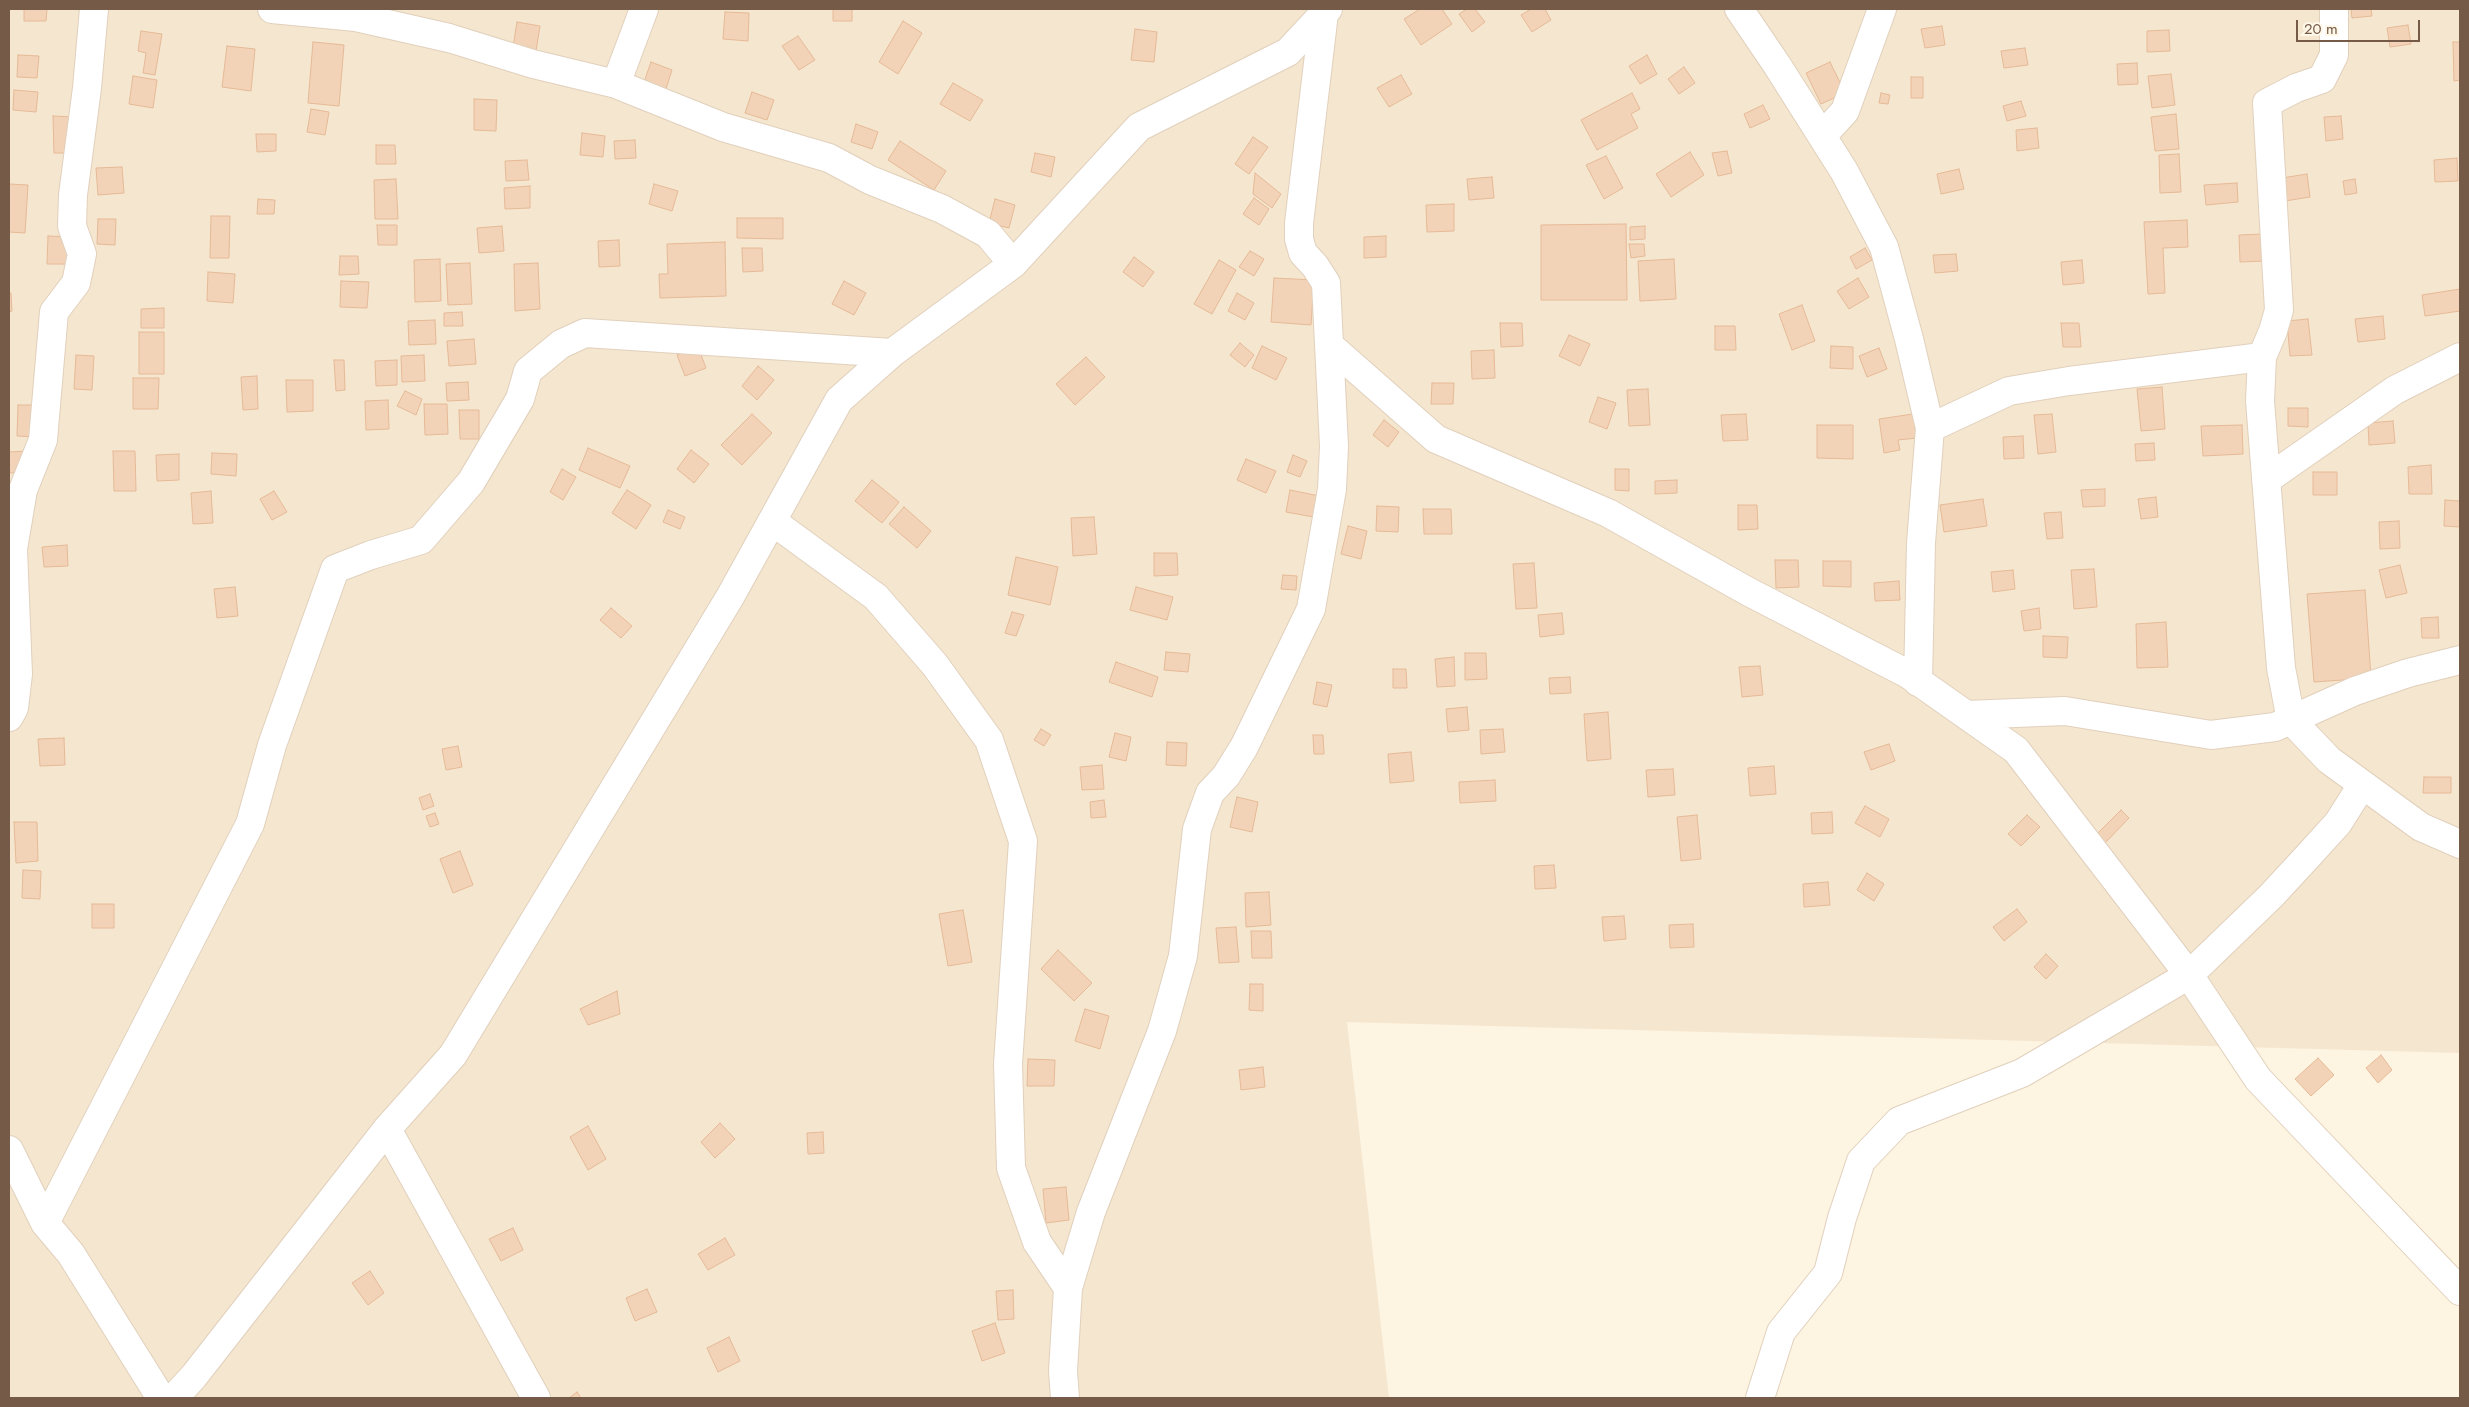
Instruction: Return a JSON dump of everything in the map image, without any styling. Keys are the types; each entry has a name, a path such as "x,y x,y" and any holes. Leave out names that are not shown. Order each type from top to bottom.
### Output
{"street":[{"path":"9,717 14,708 18,674 13,549 23,490 43,440 54,312 76,283 82,254 72,226 73,203 87,88 94,9"},
{"path":"272,9 356,17 449,38 534,64 616,84 723,127 829,158 870,180 942,209 988,234 1013,264"},
{"path":"616,84 644,9"},
{"path":"1739,9 1822,136 1884,247 1910,339 1930,428 1921,543 1918,682"},
{"path":"1822,136 1844,111 1882,9"},
{"path":"2334,9 2334,55 2322,80 2296,88 2267,103 2279,310 2262,357 2260,401 2280,668 2292,720 2329,760 2421,827 2460,844"},
{"path":"9,1150 45,1223 71,1254 177,1396 387,1129 453,1055 730,597 839,400 892,353 1013,264 1139,127 1288,52 1326,11"},
{"path":"1065,1398 1063,1371 1068,1288 1091,1212 1162,1031 1173,994 1183,956 1196,828 1210,793 1226,776 1244,747 1311,609 1332,489 1334,446 1326,282 1303,253 1299,239 1299,223 1326,11"},
{"path":"45,1223 250,824 272,745 335,569 371,554 421,540 471,482 520,398 528,371 560,344 585,333 892,353"},
{"path":"1329,345 1436,439 1608,513 1748,592 1908,674 2016,750 2189,976 2258,1079 2460,1291"},
{"path":"2266,480 2395,390 2460,356"},
{"path":"1930,428 2008,391 2262,357"},
{"path":"772,521 876,597 935,665 989,740 1023,841 1008,1064 1011,1168 1037,1242 1068,1288"},
{"path":"1966,715 2064,711 2211,735 2275,727 2355,691 2408,673 2460,660"},
{"path":"1760,1398 1781,1332 1828,1273 1842,1218 1861,1161 1900,1120 2022,1074 2189,976 2271,896 2338,823 2362,785"},
{"path":"387,1129 536,1398"}],"shaded area":[{"path":"9,9 2460,9 2460,1053 1347,1022 1389,1398 9,1398"}],"building":[{"path":"24,9 47,9 46,21 24,21"},
{"path":"833,9 852,9 852,21 833,21"},
{"path":"1420,9 1442,9 1452,24 1421,45 1404,19"},
{"path":"1467,9 1475,9 1485,22 1472,32 1459,14"},
{"path":"1531,9 1545,9 1551,20 1532,32 1521,15"},
{"path":"2351,9 2371,9 2372,16 2352,18"},
{"path":"725,12 749,13 748,41 723,39"},
{"path":"903,21 922,33 898,74 879,62"},
{"path":"517,22 540,26 536,51 513,47"},
{"path":"2408,25 2411,44 2390,47 2387,28"},
{"path":"1942,26 1945,45 1925,48 1921,29"},
{"path":"1135,29 1157,32 1154,62 1131,60"},
{"path":"2169,30 2170,51 2147,52 2147,31"},
{"path":"141,31 162,34 155,75 143,73 146,53 138,51"},
{"path":"798,36 815,60 799,70 782,46"},
{"path":"313,42 344,45 339,106 308,103"},
{"path":"2453,42 2460,42 2460,80 2454,81"},
{"path":"227,46 255,49 251,91 222,87"},
{"path":"2025,48 2028,65 2004,68 2001,51"},
{"path":"18,55 39,56 37,78 17,77"},
{"path":"1647,55 1657,74 1640,84 1629,66"},
{"path":"651,62 672,70 665,92 643,85"},
{"path":"1830,62 1845,93 1821,104 1806,73"},
{"path":"2137,63 2138,84 2118,85 2117,64"},
{"path":"1684,67 1695,83 1679,94 1668,79"},
{"path":"2171,74 2175,105 2152,108 2148,76"},
{"path":"1401,75 1412,94 1389,107 1377,88"},
{"path":"133,76 157,80 153,108 129,104"},
{"path":"1911,77 1923,77 1923,98 1911,98"},
{"path":"953,83 983,100 970,121 940,104"},
{"path":"14,90 38,92 36,112 13,110"},
{"path":"752,92 774,100 767,120 745,113"},
{"path":"1632,93 1640,109 1631,114 1638,128 1597,150 1581,120"},
{"path":"1881,93 1890,95 1888,104 1879,103"},
{"path":"474,99 497,100 496,131 474,130"},
{"path":"2021,101 2026,116 2007,121 2003,106"},
{"path":"1763,105 1770,119 1750,128 1744,114"},
{"path":"311,109 329,112 325,135 307,132"},
{"path":"2176,114 2179,149 2155,151 2151,117"},
{"path":"53,116 73,117 74,153 54,153"},
{"path":"2341,116 2343,139 2326,141 2324,117"},
{"path":"856,124 878,132 872,149 851,142"},
{"path":"2037,128 2039,148 2017,151 2016,130"},
{"path":"582,133 605,136 603,157 580,155"},
{"path":"256,134 276,134 276,151 257,152"},
{"path":"1253,137 1268,147 1249,174 1235,164"},
{"path":"635,140 636,158 615,159 614,141"},
{"path":"900,141 946,171 934,190 888,160"},
{"path":"376,145 395,145 396,164 376,164"},
{"path":"1727,151 1732,173 1718,176 1712,153"},
{"path":"1690,152 1704,175 1671,197 1656,174"},
{"path":"1035,153 1055,157 1051,177 1031,172"},
{"path":"2179,154 2181,192 2160,193 2159,155"},
{"path":"1606,156 1623,188 1604,199 1586,165"},
{"path":"2457,158 2458,181 2435,182 2434,160"},
{"path":"527,160 529,180 506,181 505,161"},
{"path":"122,167 124,193 98,195 96,168"},
{"path":"1959,169 1964,189 1941,194 1937,174"},
{"path":"1255,173 1281,194 1272,208 1253,194"},
{"path":"2307,174 2310,197 2285,201 2282,178"},
{"path":"1492,177 1494,198 1469,200 1467,179"},
{"path":"396,179 398,219 375,219 374,180"},
{"path":"2355,179 2357,193 2345,195 2343,181"},
{"path":"2237,183 2238,202 2206,205 2204,185"},
{"path":"9,184 28,185 25,233 9,232"},
{"path":"654,184 678,191 672,211 649,204"},
{"path":"530,186 530,208 505,209 504,188"},
{"path":"1254,198 1269,209 1259,225 1243,214"},
{"path":"258,199 275,200 274,214 257,214"},
{"path":"995,199 1015,205 1009,228 989,223"},
{"path":"1454,204 1454,231 1427,232 1426,205"},
{"path":"211,216 230,216 229,258 210,258"},
{"path":"737,218 783,218 783,239 737,238"},
{"path":"98,219 116,219 115,245 97,244"},
{"path":"2187,220 2188,247 2163,248 2165,293 2148,294 2144,222"},
{"path":"1626,224 1627,300 1541,300 1541,225"},
{"path":"377,225 397,225 397,245 378,245"},
{"path":"502,226 504,251 479,253 477,228"},
{"path":"1645,226 1645,239 1630,240 1630,227"},
{"path":"2263,234 2265,261 2240,262 2239,235"},
{"path":"48,236 74,237 73,264 47,264"},
{"path":"1386,236 1386,257 1364,258 1364,237"},
{"path":"619,240 620,266 599,267 598,241"},
{"path":"725,242 726,296 660,298 659,274 668,274 667,244"},
{"path":"1629,244 1644,244 1645,256 1631,258"},
{"path":"742,248 762,248 763,271 743,272"},
{"path":"1865,248 1872,260 1856,269 1850,257"},
{"path":"1250,251 1264,259 1254,276 1239,267"},
{"path":"1956,254 1958,271 1935,273 1933,255"},
{"path":"340,256 358,256 359,274 339,275"},
{"path":"1134,257 1154,272 1143,287 1123,272"},
{"path":"440,259 441,301 415,302 414,260"},
{"path":"1674,259 1676,299 1640,301 1638,261"},
{"path":"1219,260 1236,270 1212,314 1194,304"},
{"path":"2082,260 2084,283 2063,285 2061,262"},
{"path":"470,263 472,304 448,305 446,264"},
{"path":"538,263 540,309 515,311 514,264"},
{"path":"208,272 235,274 233,303 207,301"},
{"path":"1274,278 1314,280 1311,325 1271,322"},
{"path":"1858,278 1869,297 1849,309 1837,291"},
{"path":"341,281 369,282 367,308 340,307"},
{"path":"844,281 866,293 854,315 832,304"},
{"path":"2460,289 2460,311 2425,316 2422,295"},
{"path":"9,293 11,293 12,311 9,312"},
{"path":"1237,293 1254,303 1245,320 1228,311"},
{"path":"1802,305 1815,341 1792,350 1779,314"},
{"path":"164,308 164,328 141,328 141,309"},
{"path":"462,312 463,326 444,326 444,313"},
{"path":"2383,316 2385,339 2358,342 2355,319"},
{"path":"2308,319 2312,355 2290,356 2287,321"},
{"path":"435,320 436,344 409,345 408,321"},
{"path":"1500,323 1522,323 1523,346 1501,347"},
{"path":"2061,323 2079,323 2081,347 2063,347"},
{"path":"1715,326 1735,326 1736,350 1715,350"},
{"path":"139,332 164,332 164,374 139,374"},
{"path":"1569,335 1590,344 1580,366 1559,356"},
{"path":"474,339 476,364 449,366 447,341"},
{"path":"1240,343 1254,355 1245,367 1230,355"},
{"path":"1262,346 1287,358 1276,380 1252,368"},
{"path":"1831,346 1853,347 1853,369 1830,368"},
{"path":"698,347 706,368 685,376 677,355"},
{"path":"1879,348 1887,369 1867,377 1859,356"},
{"path":"1494,350 1495,378 1472,379 1471,351"},
{"path":"76,355 94,356 92,390 74,389"},
{"path":"424,355 425,381 402,382 401,356"},
{"path":"1086,357 1105,377 1075,405 1056,384"},
{"path":"334,360 344,360 345,390 336,391"},
{"path":"397,360 397,385 376,386 375,361"},
{"path":"758,366 774,380 757,400 742,386"},
{"path":"257,376 258,409 243,410 241,377"},
{"path":"133,378 159,378 158,409 133,409"},
{"path":"286,380 313,380 313,411 287,412"},
{"path":"468,382 469,400 447,401 446,383"},
{"path":"1432,383 1454,383 1453,404 1431,404"},
{"path":"2162,387 2165,429 2141,431 2137,389"},
{"path":"1648,389 1650,425 1629,426 1627,390"},
{"path":"405,391 422,399 416,415 397,406"},
{"path":"1598,397 1616,403 1607,429 1589,422"},
{"path":"388,400 389,429 366,430 365,401"},
{"path":"424,404 447,404 448,434 425,435"},
{"path":"18,405 40,405 39,437 17,436"},
{"path":"2288,408 2308,408 2308,427 2288,426"},
{"path":"459,410 479,410 479,439 460,439"},
{"path":"752,414 772,433 742,465 721,445"},
{"path":"1746,414 1748,440 1723,441 1721,415"},
{"path":"1913,414 1917,438 1898,440 1900,450 1884,453 1879,419"},
{"path":"2052,414 2056,452 2038,454 2034,415"},
{"path":"1384,420 1399,432 1388,447 1373,435"},
{"path":"2393,421 2395,443 2369,445 2368,423"},
{"path":"1817,425 1853,425 1853,459 1817,458"},
{"path":"2242,425 2243,454 2203,456 2201,426"},
{"path":"2023,436 2024,458 2004,459 2003,437"},
{"path":"2154,443 2155,460 2136,461 2135,444"},
{"path":"588,448 630,466 620,488 579,470"},
{"path":"691,450 709,464 694,483 677,469"},
{"path":"27,451 28,472 9,473 9,452"},
{"path":"113,451 135,451 136,491 114,491"},
{"path":"212,453 237,454 236,476 211,474"},
{"path":"179,454 179,480 157,481 156,455"},
{"path":"1293,455 1307,461 1300,477 1287,472"},
{"path":"1246,459 1276,471 1266,493 1237,480"},
{"path":"2431,465 2432,494 2409,494 2408,467"},
{"path":"562,469 576,477 563,500 550,492"},
{"path":"1615,469 1629,469 1629,491 1615,490"},
{"path":"2313,472 2337,472 2337,495 2313,495"},
{"path":"872,480 899,502 882,523 855,501"},
{"path":"1677,480 1677,493 1655,494 1655,481"},
{"path":"2105,489 2105,506 2083,507 2081,490"},
{"path":"627,490 651,505 636,529 612,513"},
{"path":"1290,490 1324,497 1319,518 1286,512"},
{"path":"211,491 213,523 193,524 191,493"},
{"path":"274,491 287,512 272,520 260,499"},
{"path":"2156,497 2158,517 2141,519 2138,499"},
{"path":"1983,499 1987,526 1944,532 1940,505"},
{"path":"2445,500 2460,501 2460,527 2444,526"},
{"path":"1738,505 1757,505 1758,529 1738,530"},
{"path":"1377,506 1399,507 1398,532 1376,531"},
{"path":"904,507 931,531 917,548 889,524"},
{"path":"1423,509 1451,509 1452,534 1424,534"},
{"path":"668,510 685,517 680,529 663,522"},
{"path":"2061,512 2063,538 2047,539 2044,513"},
{"path":"1094,517 1097,554 1073,556 1071,518"},
{"path":"2399,521 2400,548 2380,549 2379,522"},
{"path":"1348,526 1367,531 1361,559 1341,554"},
{"path":"67,545 68,566 44,567 42,547"},
{"path":"1154,553 1177,553 1178,575 1154,576"},
{"path":"1016,557 1058,567 1050,605 1008,595"},
{"path":"1775,560 1798,560 1799,587 1776,588"},
{"path":"1823,561 1851,561 1851,587 1823,586"},
{"path":"1534,563 1537,608 1516,609 1513,564"},
{"path":"2400,565 2407,593 2386,598 2379,570"},
{"path":"2094,569 2097,607 2074,609 2071,570"},
{"path":"2013,570 2015,589 1993,592 1991,572"},
{"path":"1283,575 1297,576 1296,590 1281,589"},
{"path":"1899,581 1900,600 1875,601 1874,583"},
{"path":"235,587 238,616 217,618 214,589"},
{"path":"1136,587 1173,597 1167,620 1130,610"},
{"path":"2365,590 2371,678 2314,682 2307,594"},
{"path":"611,608 632,626 621,638 600,620"},
{"path":"2039,608 2041,629 2024,631 2021,611"},
{"path":"1012,612 1024,615 1016,636 1005,633"},
{"path":"1562,613 1564,634 1540,637 1538,615"},
{"path":"2438,617 2439,638 2422,638 2421,618"},
{"path":"2166,622 2168,667 2137,668 2136,624"},
{"path":"2043,636 2068,637 2067,658 2043,657"},
{"path":"1166,652 1190,654 1188,672 1164,670"},
{"path":"1465,653 1486,653 1487,679 1465,680"},
{"path":"1454,657 1455,686 1437,687 1435,659"},
{"path":"1116,662 1158,677 1152,697 1109,682"},
{"path":"1760,666 1763,695 1742,697 1739,667"},
{"path":"1393,669 1406,669 1407,688 1393,688"},
{"path":"1570,677 1571,693 1550,694 1549,678"},
{"path":"1317,682 1332,685 1327,707 1313,704"},
{"path":"1467,707 1469,730 1448,732 1446,709"},
{"path":"1608,712 1611,759 1587,761 1584,714"},
{"path":"1041,729 1051,735 1044,746 1034,740"},
{"path":"1503,729 1505,752 1481,754 1480,730"},
{"path":"1115,733 1131,737 1126,761 1109,757"},
{"path":"1313,735 1323,735 1324,754 1314,754"},
{"path":"64,738 65,765 40,766 38,739"},
{"path":"1167,742 1187,743 1186,766 1166,765"},
{"path":"1889,744 1895,761 1871,770 1864,752"},
{"path":"458,746 462,767 446,770 442,749"},
{"path":"1411,752 1414,781 1390,783 1388,754"},
{"path":"1102,765 1104,789 1082,790 1080,767"},
{"path":"1774,766 1776,794 1750,796 1748,768"},
{"path":"1673,769 1675,795 1648,797 1646,770"},
{"path":"2424,777 2451,777 2451,793 2423,793"},
{"path":"1495,780 1496,801 1460,803 1459,782"},
{"path":"430,794 434,806 423,810 419,798"},
{"path":"1237,797 1258,802 1252,832 1230,827"},
{"path":"1104,800 1106,817 1091,818 1090,802"},
{"path":"1865,806 1889,819 1880,837 1855,823"},
{"path":"2121,810 2129,818 2104,844 2096,835"},
{"path":"1832,812 1833,833 1812,834 1811,813"},
{"path":"435,813 439,824 430,827 426,816"},
{"path":"1697,815 1701,859 1681,861 1677,817"},
{"path":"2027,815 2040,827 2021,846 2008,834"},
{"path":"14,822 37,822 38,861 16,863"},
{"path":"460,851 473,885 453,893 440,859"},
{"path":"1554,865 1556,888 1535,889 1534,866"},
{"path":"23,870 41,871 40,899 22,898"},
{"path":"1867,873 1884,884 1874,901 1857,890"},
{"path":"1828,882 1830,905 1804,907 1803,884"},
{"path":"1269,892 1271,925 1246,927 1245,893"},
{"path":"92,904 114,904 114,928 92,928"},
{"path":"2017,909 2027,922 2004,941 1993,927"},
{"path":"963,910 972,962 948,966 939,914"},
{"path":"1624,916 1626,939 1604,941 1602,917"},
{"path":"1693,924 1694,947 1670,948 1669,925"},
{"path":"1236,927 1239,962 1219,963 1216,928"},
{"path":"1251,931 1271,931 1272,958 1252,958"},
{"path":"1058,950 1092,983 1074,1001 1041,969"},
{"path":"2046,954 2058,966 2046,979 2034,967"},
{"path":"1250,984 1263,984 1263,1011 1249,1010"},
{"path":"617,991 620,1014 588,1025 580,1009"},
{"path":"1085,1009 1109,1016 1100,1049 1075,1041"},
{"path":"2381,1055 2392,1070 2378,1083 2366,1068"},
{"path":"2318,1058 2334,1075 2311,1096 2295,1079"},
{"path":"1028,1059 1055,1060 1054,1086 1027,1086"},
{"path":"1263,1067 1265,1087 1241,1090 1239,1070"},
{"path":"720,1123 735,1139 715,1158 701,1142"},
{"path":"588,1126 606,1159 588,1170 570,1137"},
{"path":"823,1132 824,1153 808,1154 807,1133"},
{"path":"1066,1187 1069,1220 1046,1223 1043,1189"},
{"path":"513,1228 523,1250 501,1261 489,1239"},
{"path":"725,1238 735,1255 708,1270 698,1254"},
{"path":"370,1271 384,1293 368,1305 352,1283"},
{"path":"647,1289 657,1312 635,1321 626,1298"},
{"path":"1013,1290 1014,1319 998,1320 996,1291"},
{"path":"995,1323 1005,1353 982,1361 972,1331"},
{"path":"729,1337 740,1361 718,1372 707,1348"},
{"path":"577,1392 581,1398 569,1398"}]}
